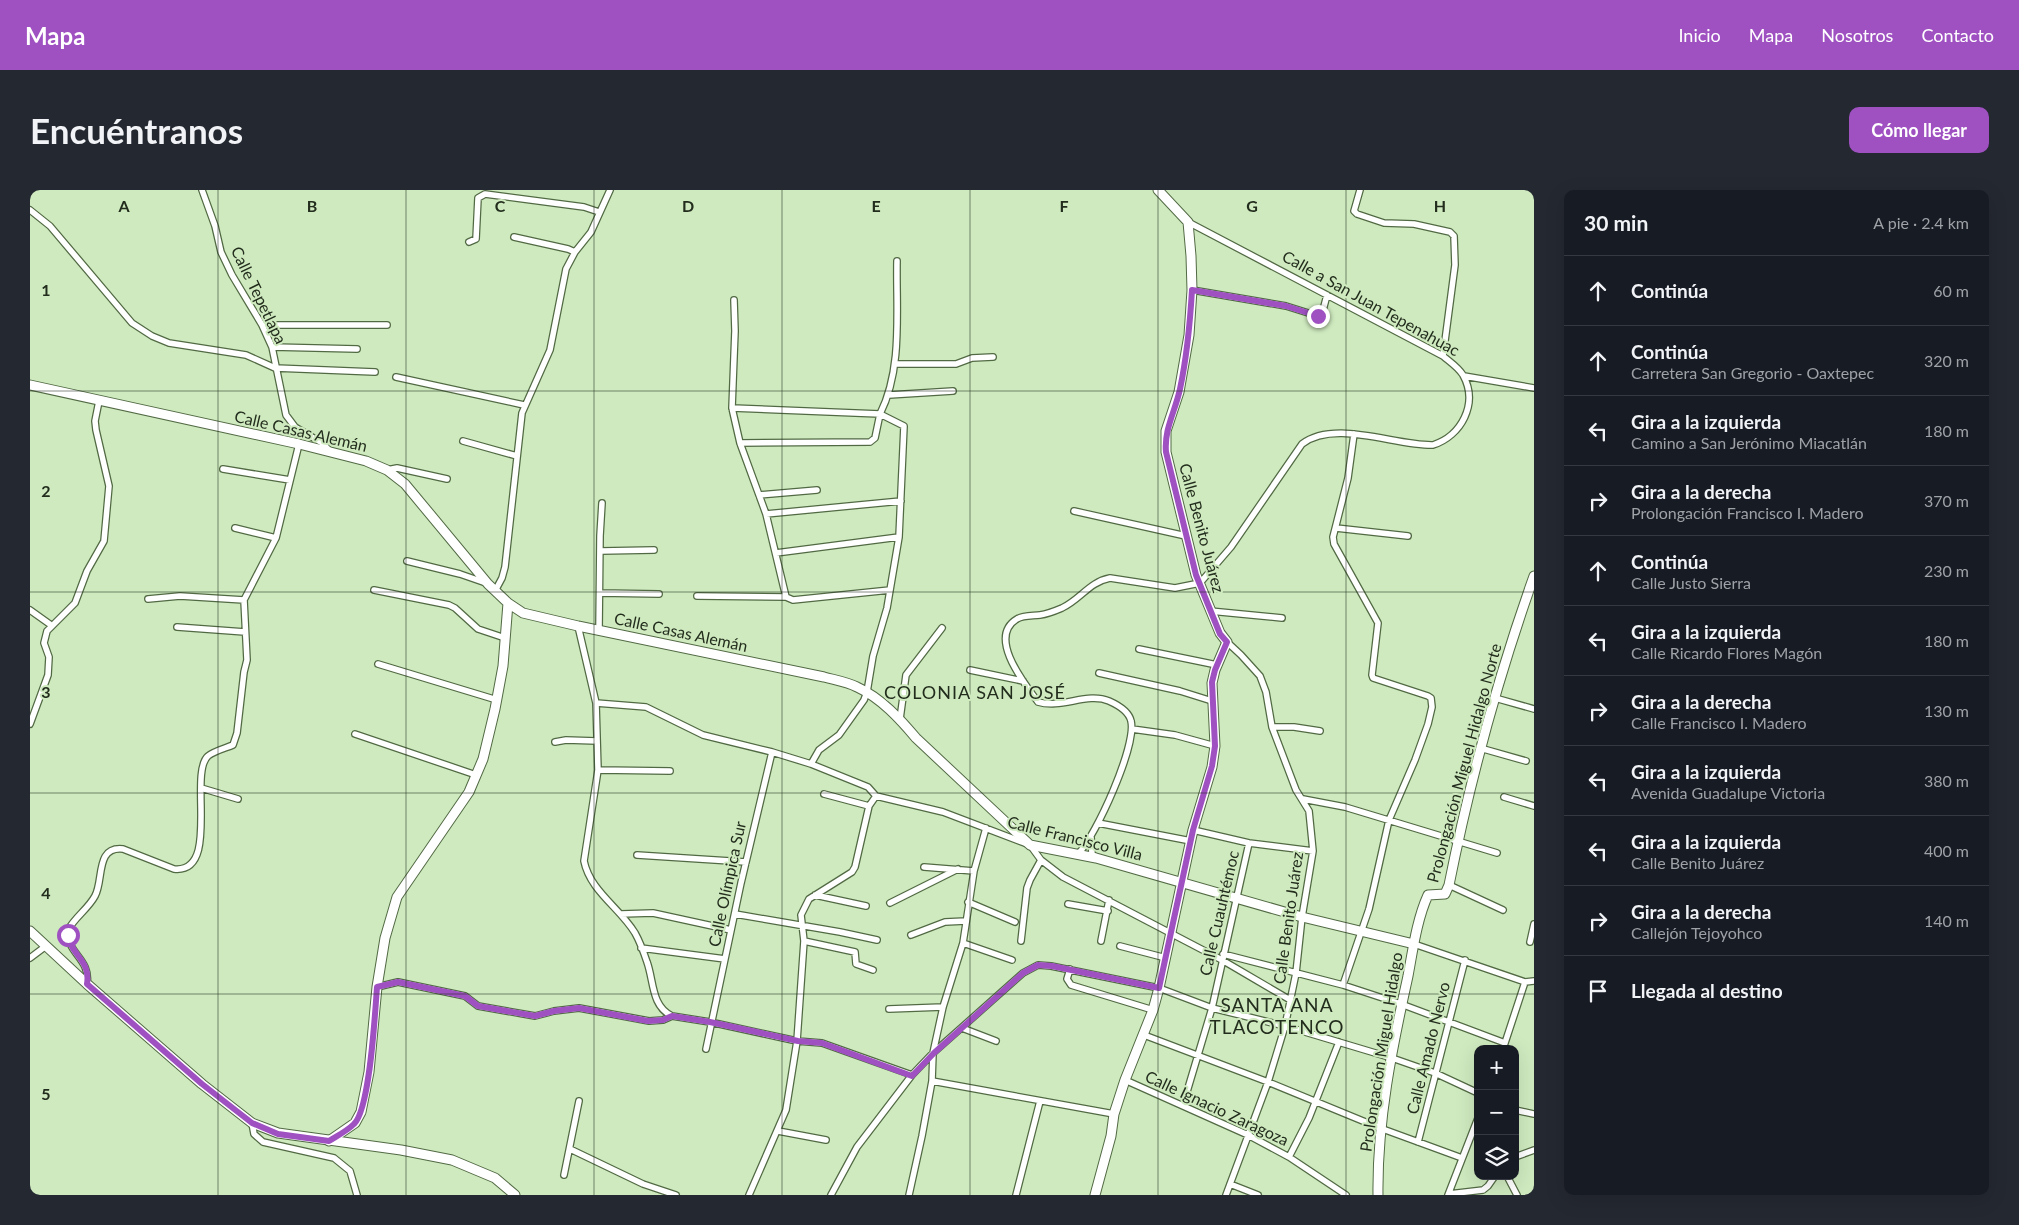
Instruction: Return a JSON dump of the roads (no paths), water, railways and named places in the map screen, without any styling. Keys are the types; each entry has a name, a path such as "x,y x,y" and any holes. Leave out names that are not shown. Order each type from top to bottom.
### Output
{"street":[{"name":"Calle Tepetlapa","path":"202,190 215,226 221,252 232,275 262,325 272,347 286,414 295,427 322,443 331,452"},
{"path":"406,561 460,574 492,587 502,578 505,567 520,426 524,405 534,388 550,350 563,280 575,252 591,232 610,190"},
{"name":"Calle a San Juan Tepenahuac","path":"1158,190 1188,222 1443,356 1456,366 1464,376 1468,392 1467,410 1458,431 1443,442 1433,445 1424,446 1354,434 1310,437 1302,444 1231,547 1200,584"},
{"path":"1360,190 1354,211 1357,214 1384,223 1414,224 1450,232 1454,236 1455,265 1443,356"},
{"path":"469,242 476,238 478,198 485,194 584,207 600,212"},
{"path":"30,210 50,226 132,323 141,330 169,343 246,355 275,368 375,372"},
{"name":"Calle Benito Juárez","path":"1188,222 1192,290 1189,335 1179,392 1165,437 1166,452 1186,536 1200,584 1220,634 1260,676 1266,692 1272,727 1296,790 1309,811 1313,851 1302,917 1292,1001 1268,1082 1226,1195"},
{"path":"514,237 575,252"},
{"path":"740,443 870,442 875,438 880,414 889,395 895,364 897,261"},
{"path":"1192,290 1286,306 1320,316 1327,295"},
{"path":"734,300 736,331 732,408 740,443 766,514 786,597"},
{"path":"262,325 386,325"},
{"path":"272,347 357,349"},
{"path":"895,364 956,364 972,358 993,357"},
{"path":"1464,376 1534,388"},
{"path":"396,377 524,405"},
{"name":"Calle Casas Alemán","path":"30,385 299,444 366,461 387,470 405,484 492,587 523,613 824,677 857,687 867,692 900,719 916,738 1030,845 1041,860 1063,877 1222,957 1292,1001"},
{"path":"889,395 953,391"},
{"path":"30,724 48,675 49,657 44,643 51,625 75,603 87,571 104,541 109,486 96,430 99,401"},
{"path":"732,408 880,414 904,426 898,537 887,608 873,656 867,692 864,700 839,735 819,750 811,764"},
{"path":"1343,985 1362,932 1389,820 1420,747 1431,713 1432,702 1428,696 1377,681 1372,675 1378,623 1334,544 1333,537 1348,478 1354,434"},
{"path":"463,441 517,456"},
{"path":"87,984 89,976 87,967 70,945 68,930 97,894 102,864 107,854 117,848 123,849 181,870 194,859 202,828 201,788 203,765 208,756 233,745 237,733 244,672 248,660 244,600 276,538 299,444"},
{"path":"387,470 397,468 446,479"},
{"path":"223,469 290,480"},
{"path":"759,495 817,490"},
{"path":"766,514 901,501"},
{"path":"599,630 602,503"},
{"path":"1074,511 1186,536"},
{"path":"235,528 276,538"},
{"path":"1336,528 1408,536"},
{"path":"776,552 898,537"},
{"path":"601,551 654,550"},
{"name":"Prolongación Miguel Hidalgo Norte","path":"1414,944 1428,894 1445,894 1448,885 1480,748 1508,651 1534,576"},
{"path":"1078,854 1098,823 1123,766 1130,746 1132,728 1130,718 1122,708 1108,701 1093,699 1069,703 1044,704 1038,702 1023,681 1006,647 1005,636 1007,628 1018,618 1049,613 1059,609 1069,604 1096,582 1110,578 1175,588 1200,584"},
{"path":"374,590 449,605 455,608 478,629 505,638"},
{"path":"697,596 786,597 794,600 890,590"},
{"path":"600,593 659,594"},
{"path":"148,599 180,596 244,600"},
{"path":"329,1141 355,1123 361,1112 369,1072 377,987 385,938 397,897 469,792 483,760 497,700 508,602"},
{"path":"30,610 51,625"},
{"path":"1210,611 1282,618"},
{"path":"578,626 596,703 598,770 584,861 587,874 621,914 635,934 648,962 653,992 661,1008 665,1013 672,1016 837,1047 876,1064 912,1076"},
{"path":"178,627 245,632"},
{"path":"900,719 906,675 942,628"},
{"path":"1095,1195 1111,1136 1114,1114 1125,1080 1153,1010 1159,988 1193,830 1212,766 1215,746 1212,682 1227,642"},
{"path":"1139,649 1217,665"},
{"path":"378,664 497,700"},
{"path":"970,670 1023,681"},
{"path":"1099,673 1180,691 1212,701"},
{"path":"1495,698 1534,709"},
{"name":"Calle Francisco Villa","path":"596,703 646,707 703,735 811,764 868,787 876,796 943,812 1030,845 1096,858 1302,917 1414,944 1525,982"},
{"path":"1272,727 1294,727 1320,731"},
{"path":"1132,728 1175,735 1215,746"},
{"path":"355,734 476,776"},
{"path":"555,742 566,740 597,742"},
{"path":"1480,748 1526,761"},
{"name":"Calle Olímpica Sur","path":"706,1049 710,1022 772,752"},
{"path":"598,770 670,771"},
{"path":"201,788 238,799"},
{"path":"824,794 869,806"},
{"path":"749,1195 786,1110 798,1041 804,941 801,915 809,899 852,872 855,867 869,806 876,796"},
{"path":"1504,798 1534,806"},
{"path":"1303,799 1345,807 1497,853"},
{"path":"1098,823 1191,841"},
{"path":"909,1195 932,1081 934,1053 943,1007 963,944 974,871 986,828"},
{"path":"1193,830 1249,843 1313,851"},
{"path":"1091,835 1092,854 1096,858"},
{"name":"Calle Cuauhtémoc","path":"1183,1105 1212,1008 1249,843"},
{"path":"637,855 746,862"},
{"path":"1021,941 1027,888 1041,860"},
{"path":"924,867 974,871"},
{"path":"890,903 958,869"},
{"path":"1448,885 1503,910"},
{"path":"815,894 866,906"},
{"path":"1101,941 1109,900"},
{"path":"968,902 1015,922"},
{"path":"1068,904 1108,911"},
{"path":"621,914 653,913 731,930"},
{"path":"735,914 877,940"},
{"path":"911,935 945,922 966,921"},
{"path":"1530,942 1534,928"},
{"path":"30,931 87,984 202,1084 252,1123 278,1134 401,1150 452,1160 495,1178 515,1195"},
{"path":"804,941 855,952 856,964 873,970"},
{"path":"963,944 1012,960"},
{"name":"Prolongación Miguel Hidalgo","path":"1378,1195 1380,1128 1401,1004 1414,944"},
{"path":"30,958 46,946"},
{"path":"1120,946 1166,958"},
{"path":"641,948 725,960"},
{"path":"1222,957 1343,985 1401,1004 1502,1045"},
{"name":"Calle Amado Nervo","path":"1418,1142 1465,960"},
{"path":"831,1195 857,1147 912,1076 934,1053 1023,973 1038,965 1070,969 1159,988 1212,1008 1285,1026 1392,1058 1435,1073 1474,1091"},
{"path":"1070,969 1067,979 1071,986 1153,1010"},
{"path":"1504,1045 1525,982 1534,981"},
{"path":"377,987 398,982 465,996 478,1006 535,1016 554,1011 579,1008 655,1022 672,1016"},
{"path":"889,1009 943,1007"},
{"path":"962,1028 996,1041"},
{"path":"1144,1035 1268,1082 1380,1128 1462,1158"},
{"path":"1289,1157 1309,1118 1314,1101 1339,1042"},
{"name":"Calle Ignacio Zaragoza","path":"1125,1080 1248,1135 1289,1157 1346,1195"},
{"path":"932,1081 1114,1114"},
{"path":"564,1175 578,1101"},
{"path":"1016,1195 1040,1101"},
{"path":"1519,1111 1534,1114"},
{"path":"252,1123 254,1134 263,1142 334,1158 350,1171 357,1195"},
{"path":"1474,1128 1449,1195 1482,1190 1492,1180"},
{"path":"778,1131 826,1140"},
{"path":"570,1149 643,1184 676,1195"},
{"path":"1519,1156 1534,1150"},
{"path":"1509,1180 1517,1195"},
{"path":"1230,1184 1258,1195"}],"district":[{"name":"COLONIA SAN JOSÉ","path":"975,693"},
{"name":"SANTA ANA TLACOTENCO","path":"1277,1016"}]}
